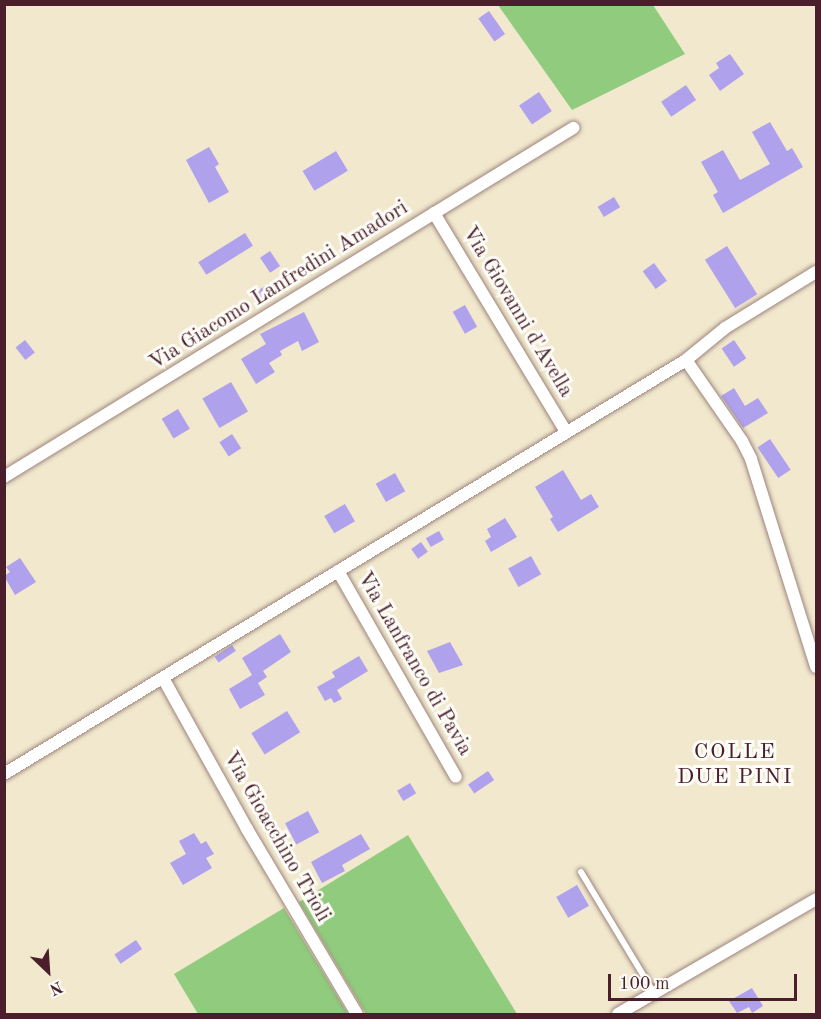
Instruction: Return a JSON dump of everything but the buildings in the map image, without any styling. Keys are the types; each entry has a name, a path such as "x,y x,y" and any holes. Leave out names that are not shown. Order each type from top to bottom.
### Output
{"street":[{"name":"Via Giacomo Lanfredini Amadori","path":"4,477 573,128"},
{"name":"Via Giovanni d'Avella","path":"434,213 566,432"},
{"path":"4,774 686,360 725,328 816,272"},
{"path":"686,360 747,451 816,667"},
{"name":"Via Lanfranco di Pavia","path":"338,571 456,777"},
{"name":"Via Gioacchino Trioli","path":"163,678 247,829 357,1014"},
{"path":"618,1014 816,899"}],"lane":[{"path":"581,872 654,993"}],"green space":[{"path":"498,5 653,5 685,54 572,110"},
{"path":"408,835 517,1014 366,1014 299,902"},
{"path":"284,908 348,1014 198,1014 174,974"}],"district":[{"name":"COLLE DUE PINI","path":"735,764"}]}
